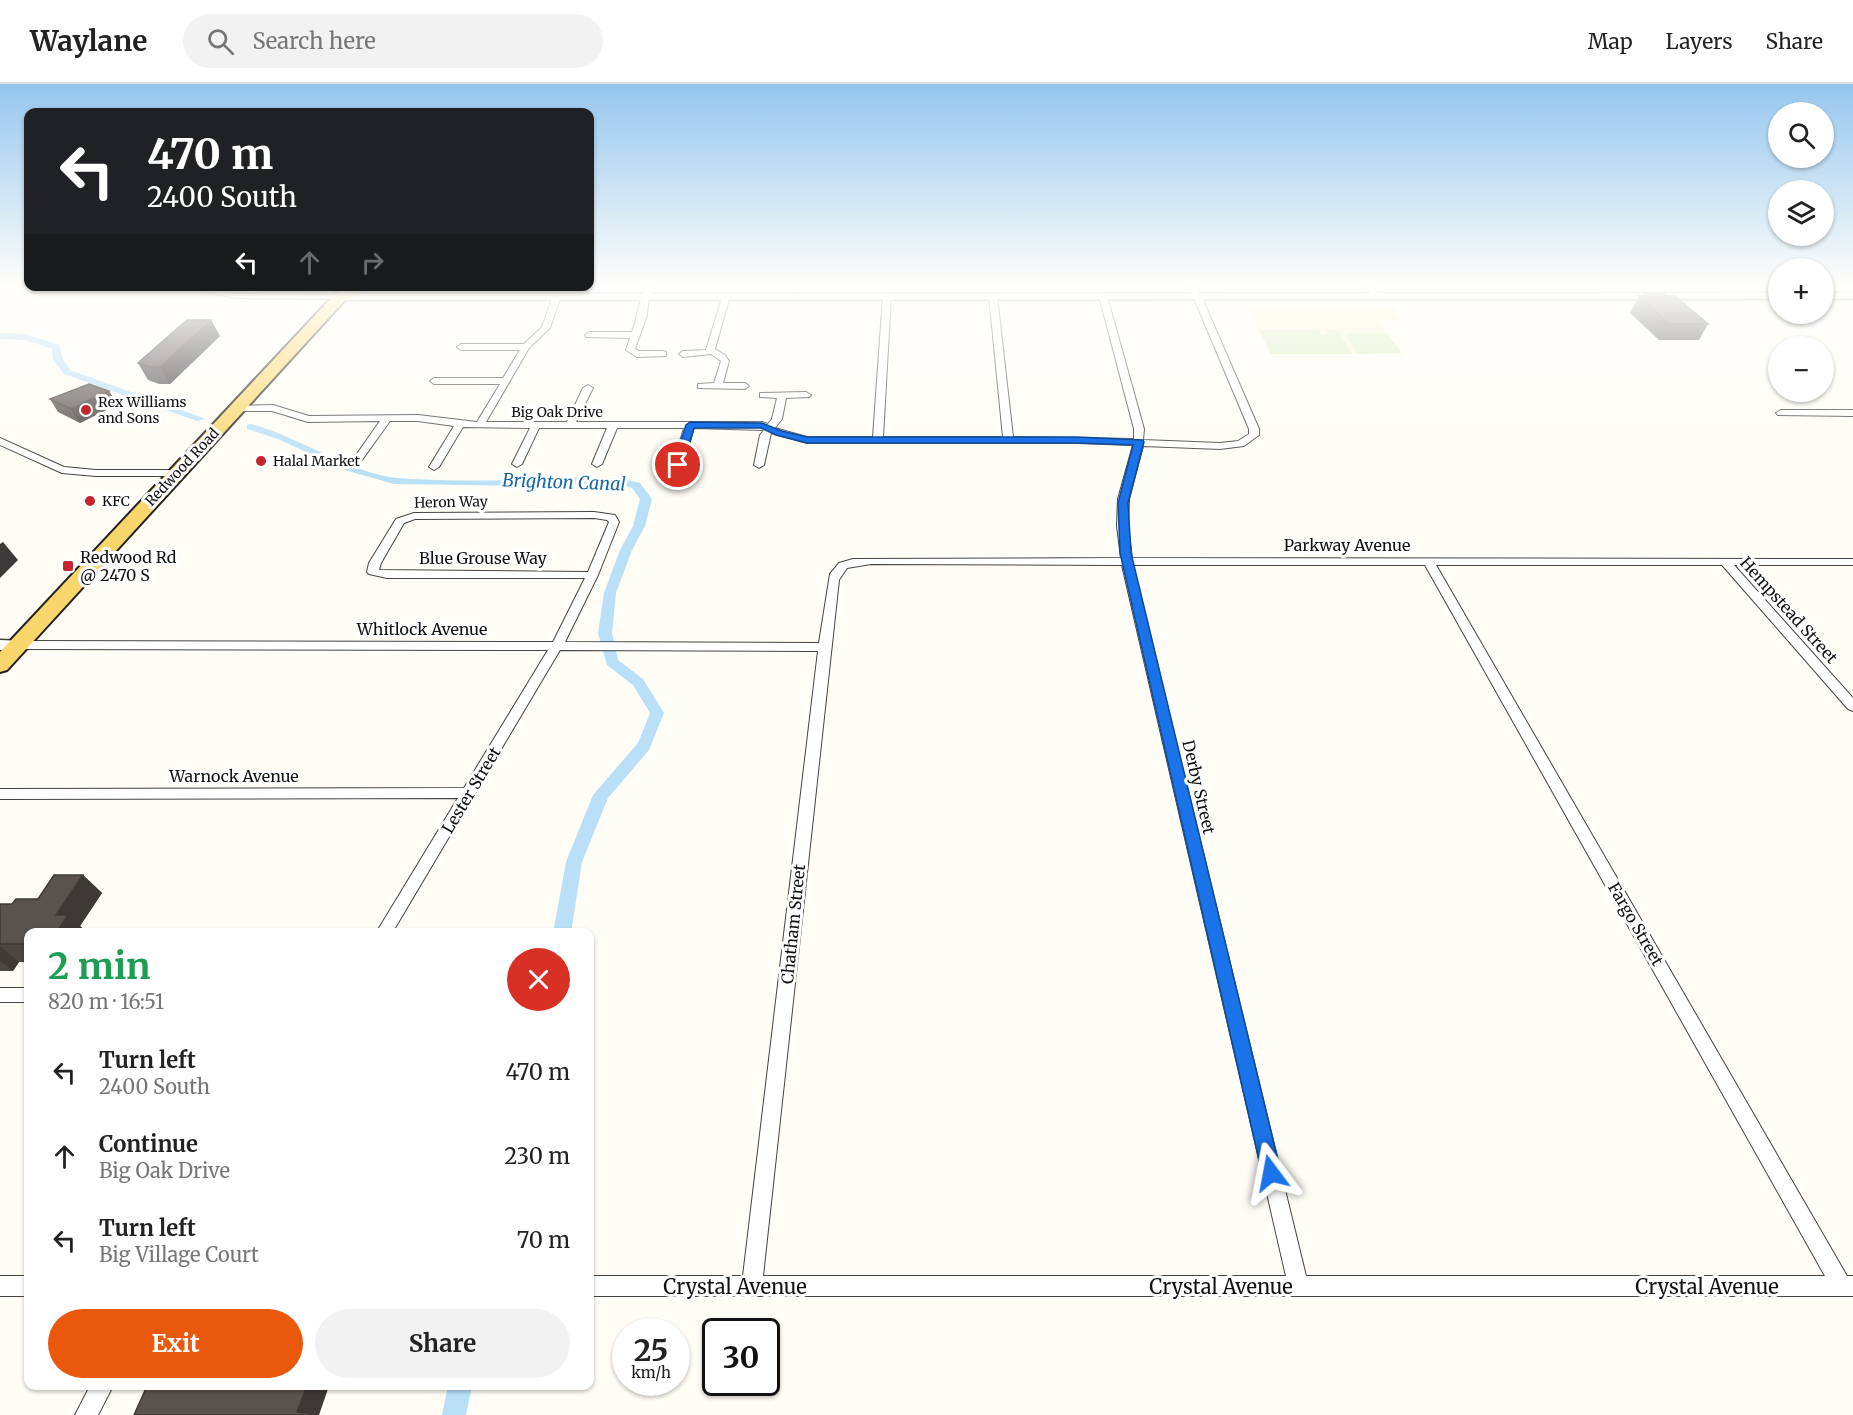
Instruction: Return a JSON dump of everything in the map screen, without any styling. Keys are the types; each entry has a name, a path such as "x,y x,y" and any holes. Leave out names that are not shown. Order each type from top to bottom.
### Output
{"main road":[{"name":"Redwood Road","path":"0,665 9,645 178,472 292,346"}],"street":[{"path":"631,346 632,352 663,354"},
{"path":"711,352 713,346"},
{"path":"878,440 884,346"},
{"path":"998,346 1008,440"},
{"name":"Derby Street","path":"1117,346 1138,423 1139,442 1123,503 1123,534 1128,561 1298,1286"},
{"name":"Big Oak Drive","path":"237,408 273,408 308,419 428,418 480,425 759,425 807,440 1008,440 1240,444 1254,435 1254,429 1218,346"},
{"path":"461,347 526,348"},
{"path":"480,425 526,348"},
{"path":"683,354 711,352 722,357 725,361 718,386"},
{"path":"434,381 506,381"},
{"path":"701,386 745,386"},
{"path":"570,425 588,388"},
{"path":"763,395 806,395"},
{"path":"759,465 766,432 777,419 782,395"},
{"path":"1781,413 1853,413"},
{"path":"359,458 387,418"},
{"path":"434,467 460,424"},
{"path":"517,464 536,425"},
{"path":"597,464 613,425"},
{"path":"678,465 690,425"},
{"path":"0,441 62,470 178,472"},
{"name":"Heron Way","path":"373,572 375,563 400,521 419,515 611,517"},
{"name":"Lester Street","path":"387,928 557,646 592,575 613,525 611,517"},
{"name":"Parkway Avenue","path":"842,566 871,561 1853,562"},
{"name":"Fargo Street","path":"1429,562 1848,1286"},
{"name":"Hempstead Street","path":"1725,562 1853,706"},
{"name":"Chatham Street","path":"752,1286 833,580 836,571 842,566"},
{"name":"Blue Grouse Way","path":"373,572 387,575 592,575"},
{"name":"Whitlock Avenue","path":"9,645 825,647"},
{"name":"Warnock Avenue","path":"0,794 469,793"},
{"path":"0,995 24,995"},
{"path":"0,1286 24,1286"},
{"name":"Crystal Avenue","path":"594,1286 1848,1286"},
{"path":"86,1415 100,1390"}],"shaded area":[{"path":"1347,346 1353,346 1358,354 1352,354"}],"green space":[{"path":"1267,346 1347,346 1352,354 1271,354"},
{"path":"1353,346 1397,346 1402,353 1358,354"}],"building":[{"path":"157,346 183,346 160,367 149,367 138,363"},
{"path":"89,384 109,391 71,409 50,399"},
{"path":"54,875 83,875 56,915 68,915 59,928 24,928 24,944 0,944 0,904 12,904 16,899 38,899"},
{"path":"145,1390 305,1390 297,1412 310,1413 309,1415 134,1415"}],"waterway":[{"name":"Brighton Canal","path":"53,346 56,347 58,359 67,372 201,419"},
{"name":"Brighton Canal","path":"251,427 282,437 352,469 394,481 523,483 613,480 636,485 646,499 639,526 626,550 610,593 605,633 612,662 638,682 657,713 644,746 601,795 574,862 563,928"},
{"name":"Brighton Canal","path":"454,1415 459,1390"}],"place":[{"name":"Rex Williams and Sons","path":"86,410"},
{"name":"Halal Market","path":"261,461"},
{"name":"KFC","path":"90,501"},
{"name":"Redwood Rd @ 2470 S","path":"68,566"}],"route":[{"path":"678,465 690,425 762,425 779,433 807,440 1139,442 1123,503 1123,534 1126,553 1271,1173"}]}
